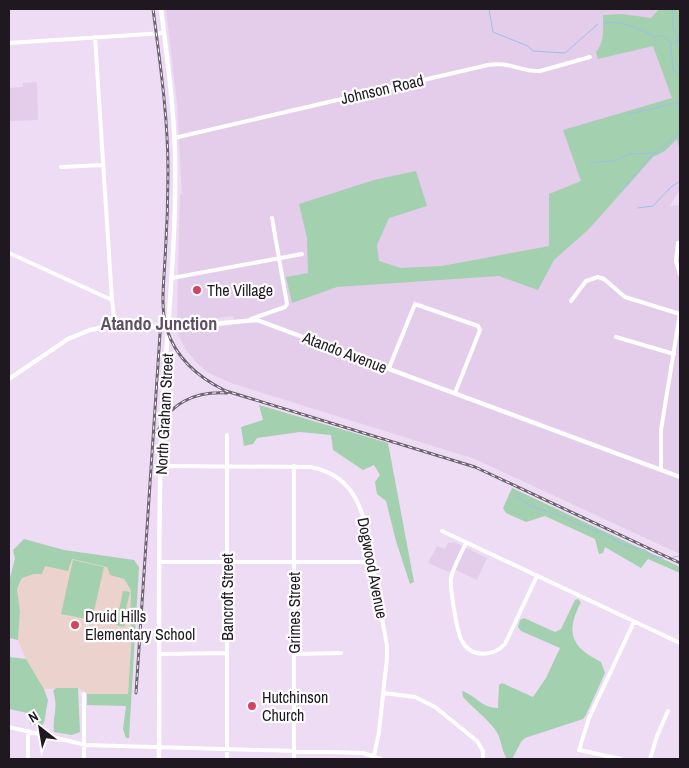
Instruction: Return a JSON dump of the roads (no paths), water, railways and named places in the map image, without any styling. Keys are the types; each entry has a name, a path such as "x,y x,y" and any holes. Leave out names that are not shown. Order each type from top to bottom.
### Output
{"main road":[{"name":"North Graham Street","path":"160,759 161,466 175,206 174,138 170,83 161,9"},
{"name":"Atando Avenue","path":"9,379 68,340 90,330 115,325 169,328 251,320 263,321 680,477"}],"street":[{"path":"9,42 164,33"},
{"path":"96,37 115,325"},
{"name":"Johnson Road","path":"174,138 488,64 506,63 535,71 590,57"},
{"path":"61,167 103,165"},
{"path":"251,320 285,307 287,304 272,218"},
{"path":"678,243 676,261 680,275"},
{"path":"9,253 112,300"},
{"path":"172,278 302,254"},
{"path":"571,301 586,281 598,277 604,279 625,297 680,314 661,430 661,470"},
{"path":"389,368 415,304 480,327 456,393"},
{"path":"616,337 674,354"},
{"name":"Bancroft Street","path":"227,435 227,759"},
{"name":"Dogwood Avenue","path":"161,466 311,467 326,471 346,485 362,510 388,652 379,734 374,756"},
{"name":"Grimes Street","path":"294,466 294,759"},
{"path":"442,531 680,644"},
{"path":"466,543 451,582 460,636 464,644 472,651 488,654 498,650 505,644 537,576"},
{"path":"160,562 372,562"},
{"path":"621,759 579,750 588,718 634,622"},
{"path":"160,654 227,653"},
{"path":"294,654 341,653"},
{"path":"383,693 415,697 436,707 478,741 483,751 483,759"},
{"path":"84,694 84,759"},
{"path":"650,759 668,710"},
{"path":"9,727 84,745 363,753 381,759"},
{"path":"28,731 28,759"}],"waterway":[{"path":"489,9 493,32 528,46 533,51 565,53 598,24"},
{"path":"672,9 673,27 678,41 671,45 673,70 680,74"},
{"path":"604,23 610,22 631,26 655,37 661,35 672,44"},
{"path":"629,114 680,102"},
{"path":"590,163 618,160 629,154 654,153 680,131"},
{"path":"620,192 654,153"},
{"path":"638,208 653,206 671,187 680,181"},
{"path":"517,497 531,506 564,517 626,546 645,550 653,556 663,558"},
{"path":"673,557 680,556"}],"railway":[{"path":"153,9 168,151 164,312 171,341 190,367 226,391 475,467 680,563"},
{"path":"136,693 161,319"},
{"path":"157,433 168,414 184,401 204,394 227,393"}],"place":[{"name":"The Village","path":"197,290"},
{"name":"Druid Hills Elementary School","path":"75,625"},
{"name":"Hutchinson Church","path":"252,706"}],"district":[{"name":"Atando Junction","path":"159,323"}]}
